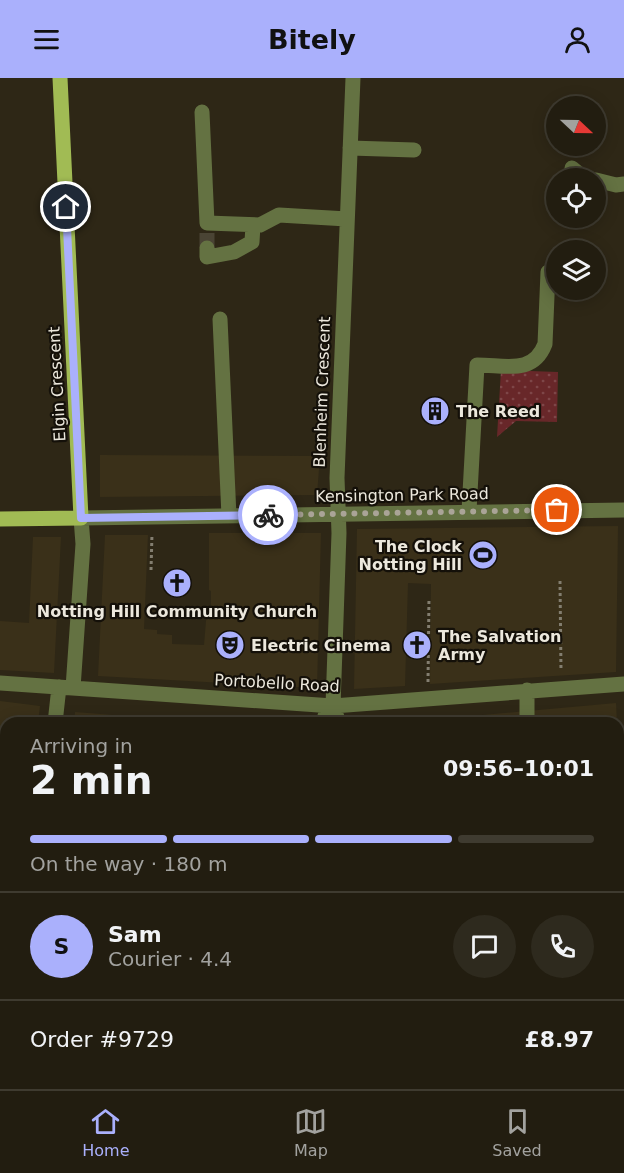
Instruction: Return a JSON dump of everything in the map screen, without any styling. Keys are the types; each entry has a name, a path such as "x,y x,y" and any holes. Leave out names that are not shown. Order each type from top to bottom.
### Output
{"main road":[{"name":"Elgin Crescent","path":"60,78 81,518"},
{"name":"Kensington Park Road","path":"0,519 81,518"}],"street":[{"name":"Blenheim Crescent","path":"333,706 339,514 337,478 353,78"},
{"path":"202,112 207,257 234,252 252,242 253,225"},
{"path":"350,148 414,150"},
{"path":"606,182 624,184"},
{"path":"207,235 260,225 279,214 347,219"},
{"path":"469,511 477,365 527,366 535,361 542,353 545,344 547,300"},
{"path":"220,319 229,516"},
{"name":"Kensington Park Road","path":"81,518 624,510"},
{"name":"Elgin Crescent","path":"57,717 66,688 83,544 81,518"},
{"name":"Portobello Road","path":"0,683 333,706 624,684"},
{"path":"527,690 527,717"},
{"path":"326,717 333,706"},
{"path":"333,706 337,717"}],"path":[{"path":"151,570 153,517"},
{"path":"560,580 561,688"},
{"path":"428,699 429,598"}],"shaded area":[{"path":"501,370 558,372 557,422 516,421 497,437"},
{"path":"100,455 320,456 317,495 100,497"},
{"path":"618,526 616,672 430,684 431,584 408,583 405,686 354,689 357,529"},
{"path":"209,533 321,533 317,688 98,676 105,535 148,535 144,629 157,630 157,634 172,635 172,644 204,645 207,609 211,608"},
{"path":"33,537 61,537 54,673 0,670 0,621 29,623"},
{"path":"0,701 40,706 39,717 0,717"},
{"path":"616,703 617,717 461,717"},
{"path":"75,712 139,717 75,717"}],"tunnel":[{"path":"207,233 207,248"}],"way so far":[{"path":"268,515 557,510"}],"place":[{"name":"The Reed","path":"435,411"},
{"name":"The Clock Notting Hill","path":"483,555"},
{"name":"Notting Hill Community Church","path":"177,583"},
{"name":"Electric Cinema","path":"230,645"},
{"name":"The Salvation Army","path":"417,645"}],"route":[{"path":"66,207 81,518 268,515"}]}
